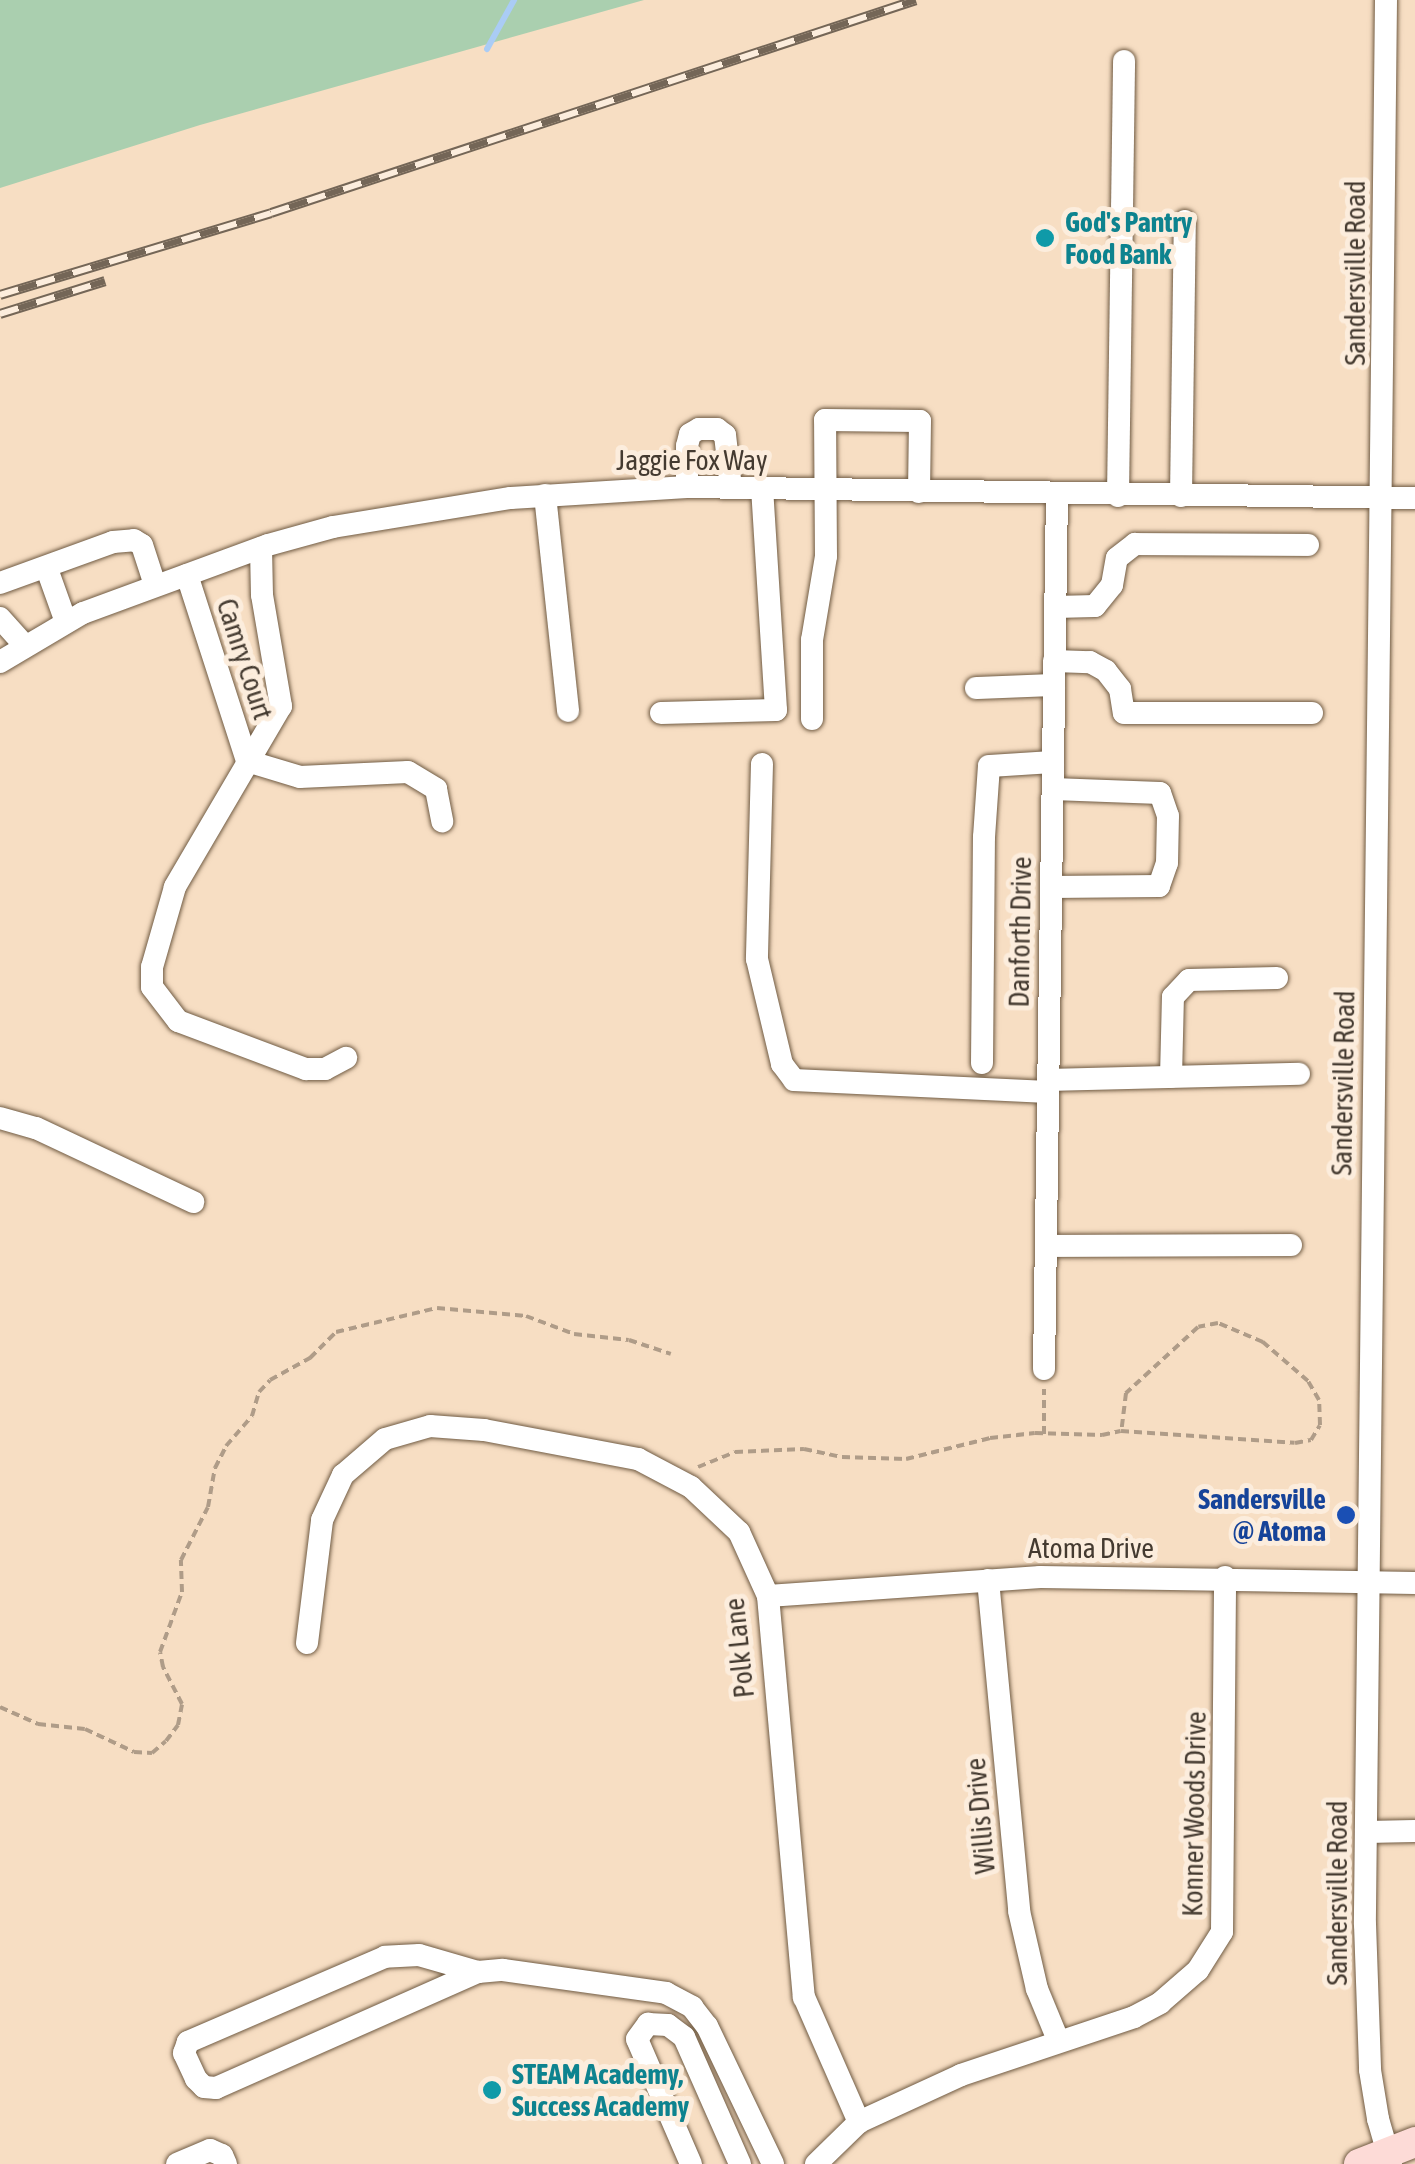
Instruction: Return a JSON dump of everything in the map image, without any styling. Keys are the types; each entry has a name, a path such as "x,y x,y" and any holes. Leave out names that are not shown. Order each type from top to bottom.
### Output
{"street":[{"name":"Sandersville Road","path":"1386,0 1384,498 1371,1148 1371,1582 1366,1832 1370,2070 1388,2156"},
{"path":"1118,496 1124,61"},
{"path":"1181,496 1185,222"},
{"path":"812,719 812,640 826,556 825,420 920,422 919,492"},
{"path":"687,487 690,434 698,428 717,429 724,435 731,488"},
{"name":"Jaggie Fox Way","path":"0,662 66,622 260,548 351,524 545,495 687,487 1057,496 1415,498"},
{"path":"661,713 776,710 762,489"},
{"path":"545,495 568,711"},
{"name":"Danforth Drive","path":"1044,1370 1057,496"},
{"path":"0,584 113,542 134,540 142,544 155,585"},
{"path":"1055,607 1095,606 1112,585 1117,558 1135,544 1308,545"},
{"path":"260,548 262,595 281,706 175,887 152,967 152,987 178,1021 306,1069 326,1069 346,1058"},
{"path":"47,568 66,622"},
{"name":"Camry Court","path":"187,575 246,761"},
{"path":"0,618 25,646"},
{"path":"1054,660 1090,662 1106,671 1120,689 1124,713 1312,713"},
{"path":"976,688 1054,685"},
{"path":"246,761 300,777 408,772 436,789 442,821"},
{"path":"982,1064 984,837 989,766 1053,762"},
{"path":"762,764 757,958 782,1064 794,1080 1048,1086 1171,1077 1299,1074"},
{"path":"1051,886 1159,886 1167,862 1168,816 1160,793 1052,789"},
{"path":"1171,1077 1173,996 1190,980 1277,978"},
{"path":"0,1118 36,1128 193,1202"},
{"path":"1046,1246 1292,1245"},
{"name":"Polk Lane","path":"306,1643 322,1520 343,1475 385,1439 430,1426 484,1430 638,1459 691,1487 739,1532 768,1596 804,1997 859,2122"},
{"name":"Atoma Drive","path":"768,1596 988,1580 1225,1577 1415,1583"},
{"name":"Konner Woods Drive","path":"816,2164 859,2122 960,2075 1134,2017 1160,2003 1198,1970 1222,1932 1225,1577"},
{"name":"Willis Drive","path":"988,1580 1019,1911 1037,1989 1058,2040"},
{"path":"1366,1832 1415,1832"},
{"path":"478,1972 419,1955 385,1957 188,2042 184,2053 204,2087 216,2088 478,1972 503,1970 666,1993 692,2007 708,2026 774,2164"},
{"path":"668,2026 676,1998"},
{"path":"690,2164 637,2040 648,2024 668,2026 684,2037 740,2164"},
{"path":"177,2164 210,2150 222,2155 226,2164"}],"path":[{"path":"0,1707 38,1724 85,1729 134,1752 152,1752 166,1742 178,1725 182,1704 160,1652 182,1592 181,1560 208,1507 214,1468 226,1446 252,1416 259,1392 270,1380 310,1358 336,1332 437,1308 526,1316 574,1334 629,1340 671,1354"},
{"path":"698,1467 735,1452 790,1449 906,1459 990,1438 1044,1434 1102,1436 1121,1430 1294,1443 1311,1440 1320,1425 1319,1400 1308,1381 1263,1342 1218,1322 1198,1327 1126,1393 1121,1430"},
{"path":"1044,1370 1044,1434"}],"green space":[{"path":"0,0 644,0 200,125 0,188"}],"waterway":[{"path":"487,49 514,0"}],"railway":[{"path":"0,295 271,213 916,0"},
{"path":"0,314 105,281"}],"place":[{"name":"God's Pantry Food Bank","path":"1045,238"},
{"name":"Sandersville @ Atoma","path":"1346,1515"},
{"name":"STEAM Academy, Success Academy","path":"492,2090"}]}
